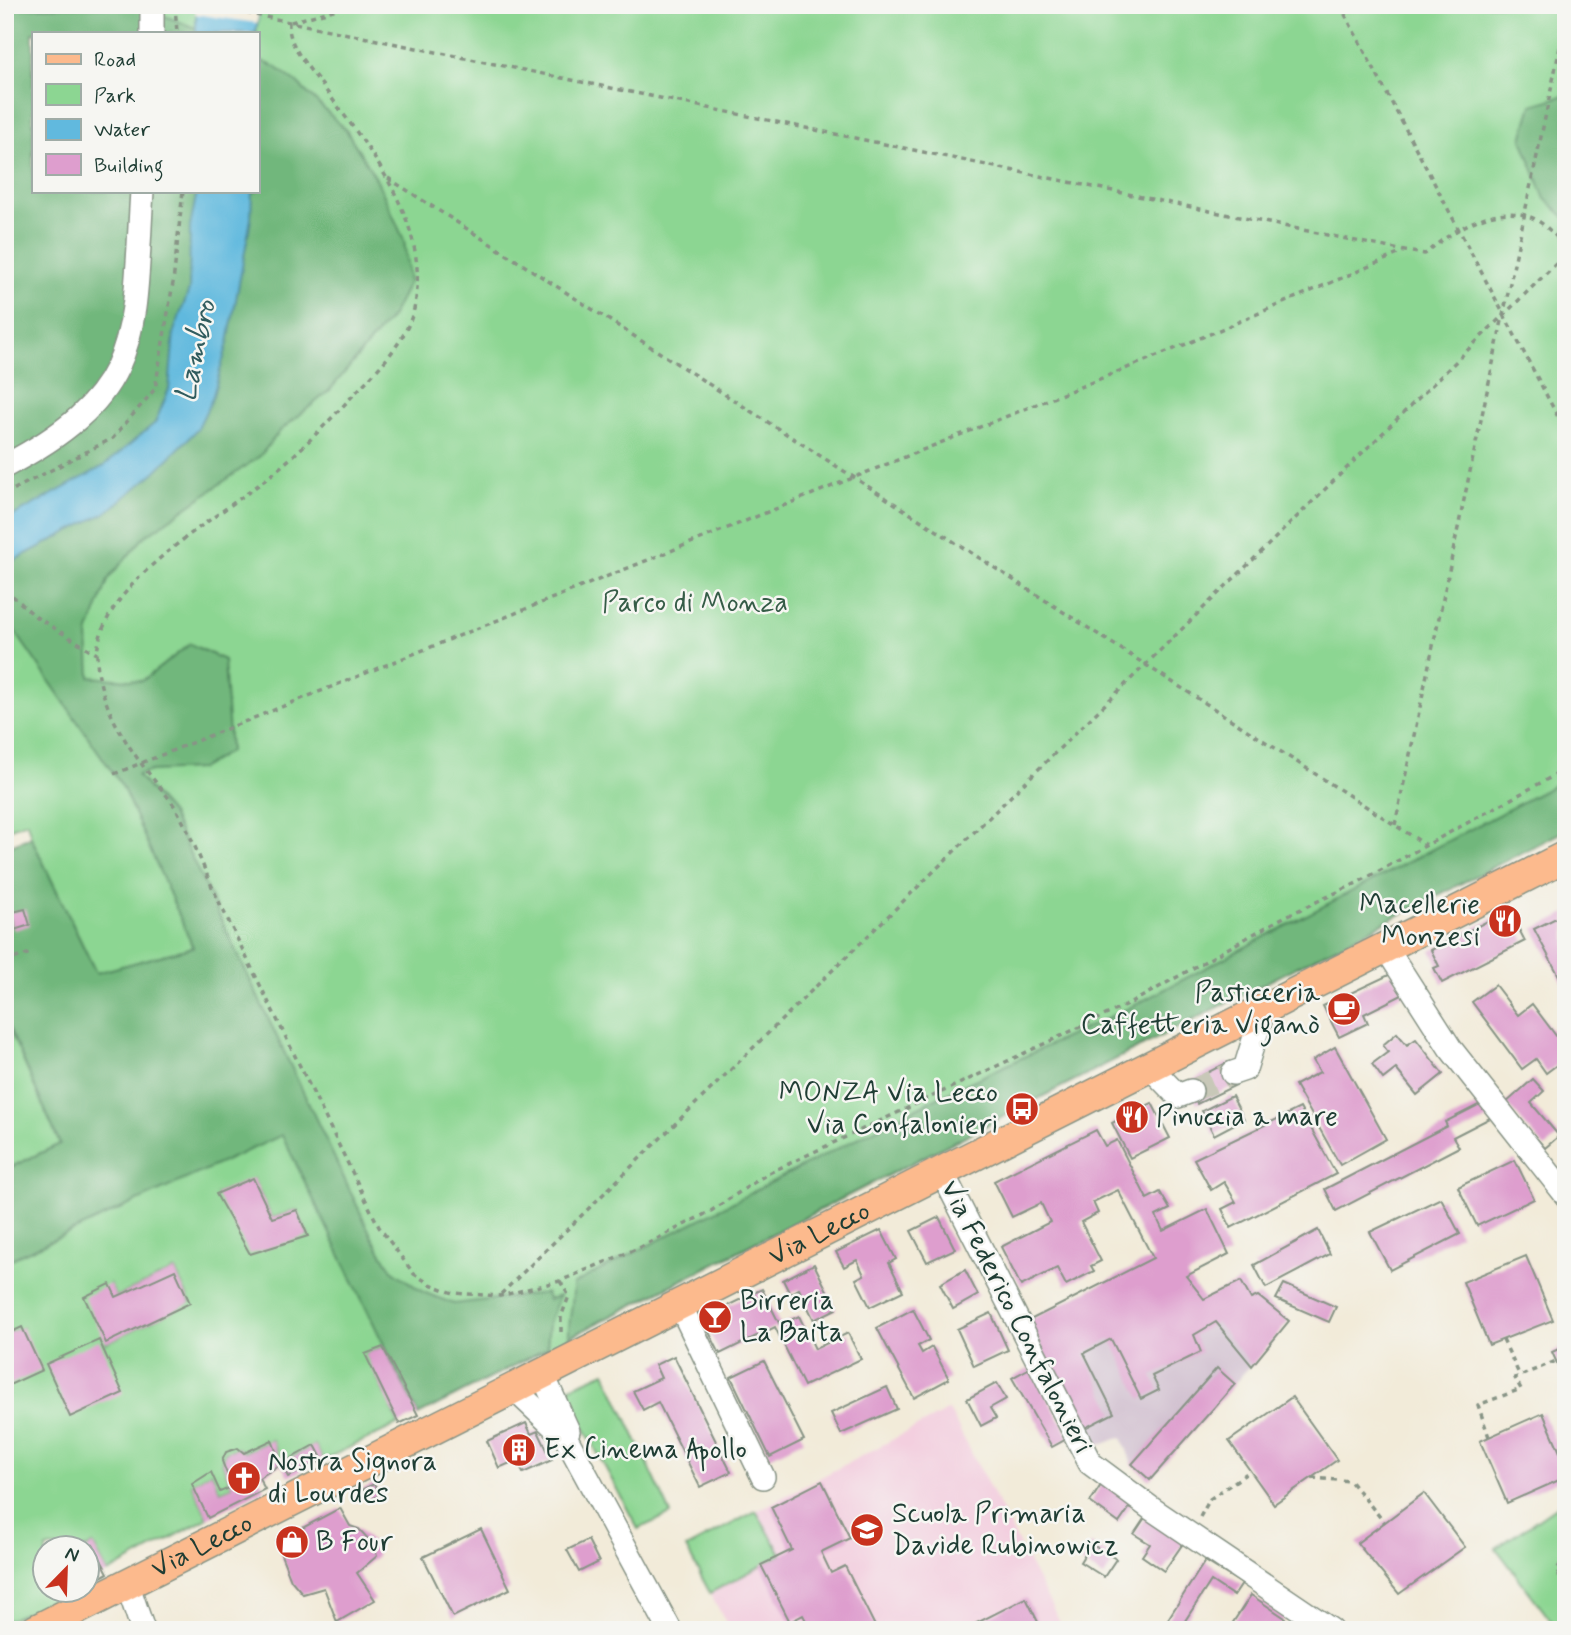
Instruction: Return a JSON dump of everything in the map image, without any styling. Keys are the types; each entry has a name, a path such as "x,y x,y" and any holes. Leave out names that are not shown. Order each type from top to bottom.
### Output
{"main road":[{"name":"Via Lecco","path":"36,1630 1566,856"}],"street":[{"path":"5,466 34,451 94,405 125,355 133,321 142,192"},
{"path":"1387,947 1450,1048 1566,1195"},
{"path":"1233,1073 1245,1069 1263,1011"},
{"path":"1150,1067 1178,1096 1191,1091"},
{"name":"Via Federico Confalonieri","path":"942,1172 1090,1463 1162,1517 1331,1630"},
{"path":"680,1305 763,1477"},
{"path":"542,1373 582,1466"},
{"path":"513,1388 549,1418 566,1438 670,1630"},
{"path":"127,1583 143,1630"}],"path":[{"path":"175,5 177,32"},
{"path":"207,5 1405,251 1425,254 1458,229 1498,215 1526,215 1546,227 1566,246"},
{"path":"289,22 309,14 351,5"},
{"path":"1340,5 1566,432"},
{"path":"1395,825 1566,19"},
{"path":"289,22 289,32 301,58 386,177 404,212 416,245 416,301 408,329 379,368 269,477 141,576 110,612 103,625 97,654 98,677 113,720 141,764 179,812 218,899 390,1245 414,1274 430,1284 453,1293 500,1296 560,1281 653,1241 711,1211 767,1174 1129,1004 1284,917 1357,883 1566,769"},
{"path":"386,177 1426,845"},
{"path":"114,774 1172,350 1405,251"},
{"path":"500,1296 1566,254"},
{"path":"5,589 36,617 97,654"},
{"path":"5,962 30,953"},
{"path":"1566,1226 1562,1228 1566,1242"},
{"path":"560,1281 569,1296 561,1317 561,1341 570,1360"},
{"path":"1503,1340 1520,1376"},
{"path":"1489,1437 1478,1405 1521,1389 1515,1378 1556,1361"},
{"path":"1201,1512 1210,1499 1250,1471"},
{"path":"1312,1478 1350,1480 1385,1523"},
{"path":"1566,1555 1558,1568 1560,1581 1566,1585"}],"shaded area":[{"path":"1172,1248 1186,1276 1204,1299 1241,1281 1251,1299 1258,1296 1289,1321 1150,1480 1132,1464 1122,1437 1095,1447 1083,1429 1028,1321"},
{"name":"Scuola Primaria Davide Rubinowicz","path":"949,1410 1064,1630 730,1630 686,1548"}],"green space":[{"name":"Parco di Monza","path":"5,5 1566,5 1566,830 418,1415 383,1347 366,1354 399,1424 323,1460 315,1445 281,1464 272,1440 244,1453 238,1448 226,1452 222,1461 232,1487 220,1492 211,1472 192,1484 208,1518 108,1573 102,1562 102,1534 32,1534 32,1604 44,1604 5,1622 5,1387 22,1328 5,1335 5,1262 282,1134 96,973 31,837 27,822 5,830","holes":["253,1179 272,1218 297,1210 308,1236 217,1194","175,1270 190,1302 106,1343 110,1285 116,1297"]},
{"path":"131,6 147,9 205,32 32,32 32,192 259,192 259,60 276,67 297,83 346,130 377,180 404,240 409,282 392,316 329,391 280,431 260,456 144,537 109,578 88,634 90,677 142,681 190,644 224,660 230,751 200,769 151,771 137,775 171,814 372,1237 392,1270 423,1292 454,1304 546,1293 548,1300 559,1296 549,1323 547,1348 418,1415 282,1135 5,1262 5,1170 60,1144 5,1019 5,847 31,837 96,973 193,947 122,786 5,617 5,8"},
{"path":"1566,95 1566,218 1545,199 1522,139 1532,105"},
{"path":"1566,779 1566,830 569,1337 573,1284 940,1096 1129,1008"},
{"path":"5,1019 60,1144 5,1170"},
{"path":"605,1372 671,1514 638,1529 564,1390"},
{"path":"1566,1500 1566,1630 1558,1630 1496,1548"},
{"path":"756,1511 782,1555 710,1593 686,1548"}],"water":[{"path":"196,5 260,5 256,32 196,32"},
{"name":"Lambro","path":"197,192 252,192 251,219 228,343 212,399 197,430 155,472 107,512 5,565 5,520 104,466 155,423 169,389 174,331 189,290 190,227"}],"pier":[{"path":"196,5 260,5 257,23 195,14"}],"building":[{"path":"25,909 30,925 14,930 9,913"},
{"path":"1509,910 1525,941 1442,983 1434,968 1439,966 1431,950"},
{"path":"1566,913 1566,989 1534,929"},
{"path":"1393,973 1404,994 1364,1014 1368,1023 1339,1037 1323,1006"},
{"path":"1495,985 1518,1015 1532,1004 1566,1049 1566,1058 1546,1073 1536,1059 1522,1069 1472,1002"},
{"path":"1397,1033 1407,1045 1416,1039 1443,1074 1417,1095 1396,1069 1383,1079 1372,1064 1388,1052 1383,1045"},
{"path":"1335,1047 1386,1139 1340,1165 1295,1085 1320,1072 1313,1060"},
{"path":"1228,1062 1238,1084 1197,1104 1187,1083"},
{"path":"1533,1079 1544,1091 1531,1103 1559,1136 1545,1148 1506,1103"},
{"path":"1232,1096 1244,1119 1214,1135 1202,1111"},
{"path":"1486,1101 1494,1116 1453,1137 1459,1147 1336,1211 1325,1189 1447,1126 1445,1122"},
{"path":"1152,1103 1170,1138 1130,1158 1112,1123"},
{"path":"1300,1108 1336,1174 1231,1228 1222,1209 1236,1202 1224,1182 1211,1190 1194,1159"},
{"path":"1096,1130 1105,1146 1117,1140 1147,1199 1160,1192 1170,1209 1156,1216 1163,1231 1207,1209 1229,1254 1186,1276 1204,1299 1241,1281 1251,1299 1258,1296 1289,1321 1252,1366 1216,1322 1194,1335 1201,1352 1152,1376 1159,1390 1141,1399 1111,1339 1084,1353 1114,1413 1083,1429 1028,1321 1153,1258 1118,1190 1093,1202 1098,1213 1081,1222 1101,1261 1091,1266 1094,1271 1066,1285 1057,1268 1021,1286 1001,1247 1050,1222 1041,1203 1012,1217 994,1181"},
{"path":"1515,1160 1534,1199 1477,1226 1458,1187"},
{"path":"253,1178 272,1218 297,1210 308,1236 250,1254 216,1194"},
{"path":"1441,1198 1460,1234 1390,1270 1370,1232"},
{"path":"939,1217 955,1249 927,1262 911,1231"},
{"path":"881,1230 896,1259 889,1263 903,1291 870,1307 856,1279 864,1275 857,1260 844,1267 836,1252"},
{"path":"1318,1230 1330,1254 1266,1288 1254,1265"},
{"path":"1526,1256 1553,1320 1489,1345 1463,1282"},
{"path":"814,1264 836,1309 814,1320 799,1289 790,1294 783,1280"},
{"path":"175,1270 190,1303 106,1343 84,1297 110,1284 116,1297"},
{"path":"965,1270 978,1295 953,1309 940,1284"},
{"path":"1284,1284 1336,1307 1329,1322 1276,1299"},
{"path":"762,1289 780,1325 799,1316 815,1349 848,1333 861,1359 804,1386 775,1327 720,1354 702,1318"},
{"path":"913,1309 929,1340 918,1346 922,1353 932,1347 949,1379 914,1398 877,1328"},
{"path":"991,1313 1008,1350 974,1366 957,1329"},
{"path":"22,1327 42,1370 5,1387 5,1335"},
{"path":"99,1340 123,1393 70,1417 46,1364"},
{"path":"383,1347 418,1415 399,1424 365,1354"},
{"path":"1563,1347 1566,1369 1561,1372 1552,1352"},
{"path":"674,1356 731,1472 700,1487 658,1402 643,1410 633,1391 661,1378 655,1365"},
{"path":"764,1361 804,1440 770,1457 731,1377"},
{"path":"1030,1368 1070,1437 1052,1447 1012,1378"},
{"path":"1217,1368 1235,1384 1150,1480 1132,1464"},
{"path":"997,1383 1006,1399 990,1408 996,1418 981,1426 967,1399"},
{"path":"887,1387 897,1409 841,1434 831,1413"},
{"path":"1292,1397 1337,1460 1274,1504 1229,1441"},
{"path":"1543,1413 1566,1466 1566,1477 1507,1503 1480,1441"},
{"name":"Ex Cinema Apollo","path":"526,1423 531,1434 538,1431 552,1460 523,1473 517,1460 499,1468 487,1441"},
{"path":"272,1440 281,1464 259,1478 265,1489 208,1518 192,1484 211,1472 220,1492 232,1487 222,1461 226,1452 238,1448 244,1453"},
{"path":"315,1445 323,1460 288,1477 281,1464"},
{"path":"822,1481 850,1538 821,1552 831,1573 845,1566 876,1628 871,1630 811,1630 803,1615 790,1622 761,1565 792,1550 771,1507"},
{"path":"1103,1482 1133,1503 1119,1523 1090,1502"},
{"path":"374,1484 380,1495 369,1501 363,1489"},
{"path":"1424,1493 1465,1547 1399,1594 1357,1543"},
{"path":"340,1508 350,1526 359,1529 373,1544 377,1556 357,1573 375,1600 337,1622 324,1588 303,1594 291,1580 276,1542"},
{"path":"1146,1516 1184,1542 1164,1571 1142,1556 1150,1544 1134,1534"},
{"path":"481,1529 510,1589 453,1617 423,1557"},
{"path":"588,1540 599,1562 579,1572 567,1550"},
{"path":"1091,1544 1116,1559 1104,1577 1080,1562"},
{"path":"1205,1561 1242,1584 1234,1596 1211,1581 1179,1630 1161,1630"},
{"path":"102,1562 108,1573 102,1576"},
{"path":"1251,1595 1285,1618 1278,1630 1228,1630"},
{"path":"1026,1598 1042,1630 963,1630"}],"tunnel":[{"path":"1191,1091 1233,1073"}],"place":[{"name":"Macellerie Monzesi","path":"1505,921"},
{"name":"Pasticceria Caffetteria Viganò","path":"1344,1009"},
{"name":"MONZA Via Lecco Via Confalonieri","path":"1022,1109"},
{"name":"Pinuccia a mare","path":"1132,1117"},
{"name":"Birreria La Baita","path":"715,1317"},
{"name":"Ex Cinema Apollo","path":"519,1450"},
{"name":"Nostra Signora di Lourdes","path":"244,1478"},
{"name":"Scuola Primaria Davide Rubinowicz","path":"867,1530"},
{"name":"B Four","path":"292,1542"}]}
